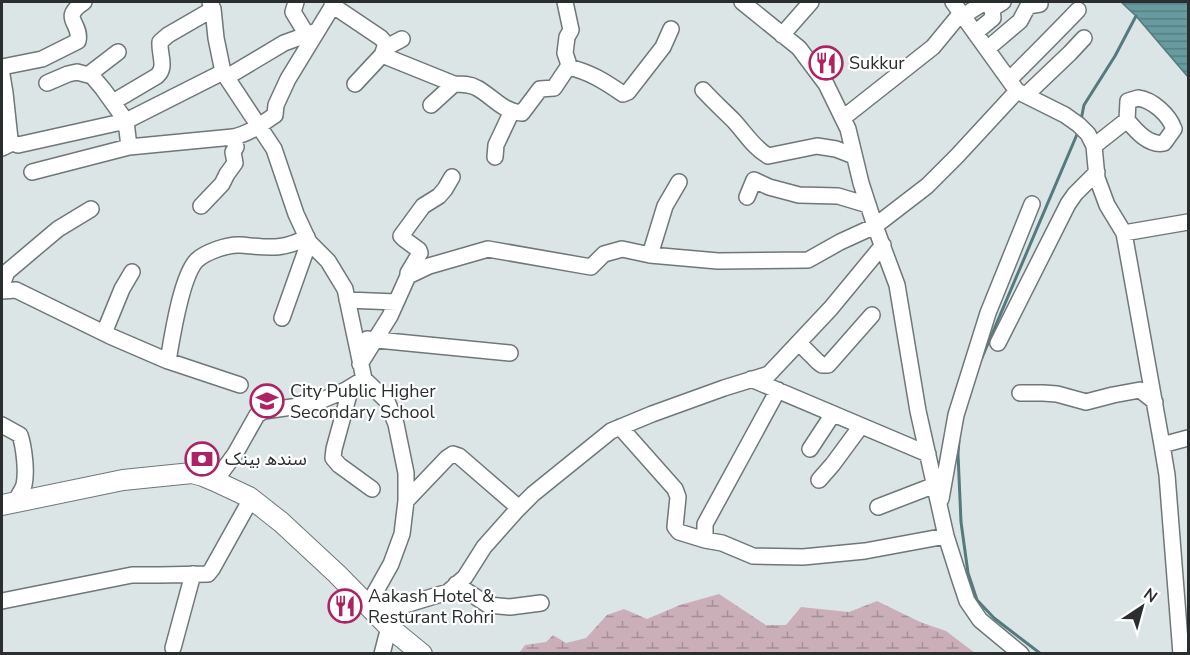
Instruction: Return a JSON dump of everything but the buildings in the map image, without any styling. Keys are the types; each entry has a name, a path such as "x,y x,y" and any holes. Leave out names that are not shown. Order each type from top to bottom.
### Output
{"main road":[{"path":"8,504 123,480 192,473 215,481 251,499 281,522 371,599 389,627 422,654"}],"street":[{"path":"2,68 42,59 78,41 79,33 72,20 72,12 84,2"},
{"path":"296,2 293,12 312,33"},
{"path":"383,51 454,84 476,87 498,104 522,113 540,89 554,88 568,67 565,53 567,37 571,30 565,2"},
{"path":"742,2 799,48 826,84 848,129 868,205 897,285 918,411 946,536 967,601 980,620 1021,654"},
{"path":"782,35 811,2"},
{"path":"843,118 933,47 960,8 985,2"},
{"path":"975,33 993,18 992,9 1003,2"},
{"path":"32,172 129,147 233,137 259,127 275,115 276,105 312,33 334,4 381,38 385,42 383,51"},
{"path":"987,49 1020,21 1028,6 1040,4"},
{"path":"113,102 158,76 163,68 160,42 211,5 225,75 274,148 296,214 308,240 328,261 345,289 360,364 357,383 333,458 372,489"},
{"path":"960,8 975,33 1017,89 1079,125 1091,140 1097,178 1107,206 1124,233 1167,475 1181,654"},
{"path":"408,276 429,266 488,249 591,267 604,254 622,249 650,255 718,261 808,260 875,226 927,186 1017,89 1038,50 1078,9"},
{"path":"568,67 597,77 623,94 628,92 663,47 671,29"},
{"path":"2,75 5,93 5,122 10,139 7,146 18,145 126,121 225,75 285,43 312,33"},
{"path":"1017,89 1070,53 1084,38"},
{"path":"355,84 383,51 402,39"},
{"path":"88,75 118,52"},
{"path":"47,83 77,72 92,76 126,121 129,147"},
{"path":"431,105 454,84"},
{"path":"703,90 761,152 768,156 817,146 836,149 854,156"},
{"path":"495,157 496,145 512,111"},
{"path":"1091,140 1127,120"},
{"path":"201,206 222,184 234,163 233,152 236,147 233,137"},
{"path":"940,507 956,415 1003,309 1068,204 1097,172"},
{"path":"360,364 390,316 408,273 420,253 401,236 423,206 439,196 452,177"},
{"path":"747,197 754,180 799,195 838,196 868,205"},
{"path":"650,255 665,206 679,182"},
{"path":"998,343 1003,309 1032,204"},
{"path":"2,285 7,272 16,264 58,229 91,209"},
{"path":"1124,233 1188,222"},
{"path":"282,318 308,240"},
{"path":"168,361 181,297 192,268 198,259 219,249 235,245 285,247 308,240"},
{"path":"357,383 387,401 396,424 406,473 406,501 402,534 391,564 371,599 395,608 448,592 465,577 484,547 533,494 611,431 652,414 768,374 831,308 883,245"},
{"path":"104,333 122,289 132,272"},
{"path":"2,291 16,290 168,361 240,385"},
{"path":"347,300 396,302"},
{"path":"799,343 818,362 828,365 872,315"},
{"path":"355,337 510,353"},
{"path":"751,379 928,454"},
{"path":"215,481 235,454 257,415 264,411 313,404 357,383"},
{"path":"705,540 705,524 778,390"},
{"path":"1020,393 1057,394 1086,402 1140,390 1155,402"},
{"path":"810,448 833,414"},
{"path":"2,425 20,435 25,462 24,485 8,504"},
{"path":"819,480 861,426"},
{"path":"620,427 675,489 678,497 675,528 679,532 722,543 753,556 803,557 865,552 946,536"},
{"path":"1162,445 1188,438"},
{"path":"406,501 453,454 459,456 519,508"},
{"path":"878,507 935,485"},
{"path":"2,602 132,575 208,574 251,499"},
{"path":"173,648 193,574"},
{"path":"456,585 488,605 510,607 541,603"},
{"path":"382,654 395,608"}],"green space":[{"path":"719,594 766,625 786,625 801,607 849,612 877,601 920,622 946,631 975,653 519,653 525,645 546,642 553,635 566,643 586,638 607,615 624,609 647,619 680,605"}],"water":[{"path":"1121,2 1188,2 1188,77 1136,16"}],"waterway":[{"path":"1081,120 1084,105 1115,56 1136,16"},
{"path":"981,360 1078,132"},
{"path":"959,441 961,522 968,573 977,600 994,618 1041,654"}],"place":[{"name":"Sukkur","path":"826,63"},
{"name":"City Public Higher Secondary School","path":"267,401"},
{"name":"سندھ بینک","path":"202,459"},
{"name":"Aakash Hotel & Resturant Rohri","path":"345,606"}]}
